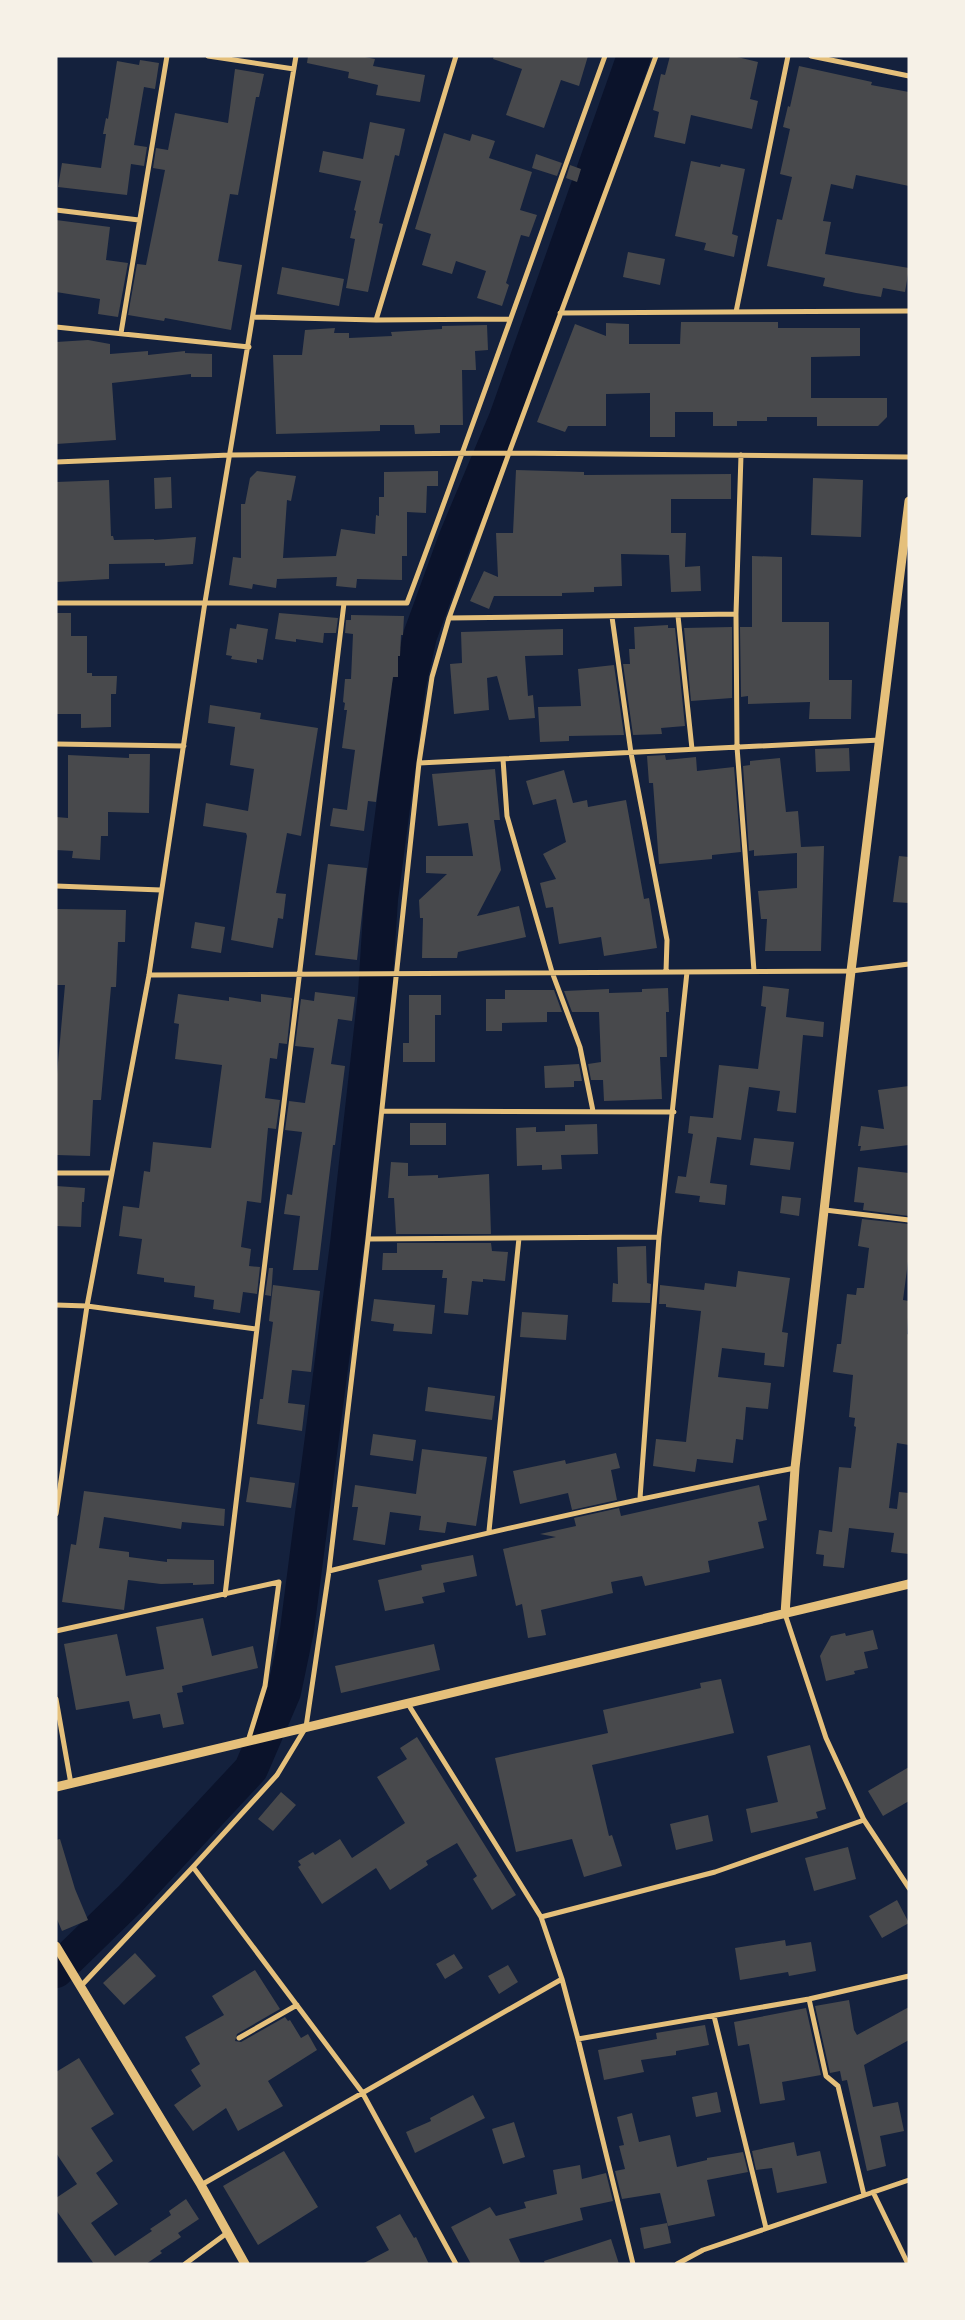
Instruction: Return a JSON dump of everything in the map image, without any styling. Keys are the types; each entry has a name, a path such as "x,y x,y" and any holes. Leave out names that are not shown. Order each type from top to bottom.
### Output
{"street":[{"path":"121,333 168,56"},
{"path":"208,56 294,69"},
{"path":"56,1514 87,1306 148,975 205,602 296,56"},
{"path":"376,320 456,56"},
{"path":"56,602 407,603 464,453 509,319 605,56"},
{"path":"80,1987 194,1867 277,1775 306,1727 328,1571 368,1239 419,763 432,677 449,618 508,452 656,56"},
{"path":"736,312 788,56"},
{"path":"812,56 909,76"},
{"path":"56,210 139,220"},
{"path":"560,313 909,311"},
{"path":"254,317 376,320 509,319"},
{"path":"56,327 249,347"},
{"path":"56,462 230,455 508,452 909,457"},
{"path":"741,455 736,614 737,747 754,971"},
{"path":"909,501 881,740 851,970 795,1468 785,1614 826,1738 864,1820 909,1888"},
{"path":"225,1595 344,603"},
{"path":"449,618 736,614"},
{"path":"678,616 692,749"},
{"path":"612,617 631,753 667,940 666,972"},
{"path":"419,763 881,740"},
{"path":"56,744 184,746"},
{"path":"504,759 507,816 552,972 580,1048 593,1112"},
{"path":"56,886 161,890"},
{"path":"148,975 851,970 909,964"},
{"path":"640,1498 659,1237 674,1112 687,972"},
{"path":"382,1111 674,1112"},
{"path":"56,1172 110,1173"},
{"path":"824,1210 909,1220"},
{"path":"368,1239 659,1237"},
{"path":"488,1531 519,1238"},
{"path":"56,1305 87,1306 256,1329"},
{"path":"328,1571 488,1531 640,1498 795,1468"},
{"path":"56,1632 279,1582 265,1686 248,1741"},
{"path":"56,1787 909,1584"},
{"path":"56,1699 72,1784"},
{"path":"408,1704 541,1918 562,1979 578,2039 633,2264"},
{"path":"541,1918 714,1872 864,1820"},
{"path":"194,1867 362,2092 456,2264"},
{"path":"58,1948 201,2185 245,2264"},
{"path":"578,2039 809,2000 909,1976"},
{"path":"201,2185 562,1979"},
{"path":"809,2000 826,2076 838,2086 864,2195"},
{"path":"239,2038 297,2005"},
{"path":"714,2016 766,2228"},
{"path":"678,2264 703,2250 909,2180"},
{"path":"873,2192 908,2264"},
{"path":"185,2264 227,2233"}],"building":[{"path":"308,56 360,56 375,59 373,66 425,75 420,102 376,95 378,85 348,78 349,72 307,63"},
{"path":"494,56 588,56 579,86 561,80 544,128 506,115 522,69 493,59"},
{"path":"670,56 733,56 758,62 750,99 758,101 752,129 691,115 685,144 654,137 659,112 653,110 661,74 665,75"},
{"path":"140,60 159,63 155,89 144,87 134,145 147,147 144,166 131,164 127,195 58,187 62,163 101,168 106,134 103,134 106,118 108,119 117,61 139,65"},
{"path":"799,66 872,82 871,85 909,92 909,186 856,175 853,189 831,184 823,221 831,222 825,254 909,268 905,292 883,288 881,297 856,293 823,286 825,278 767,266 777,219 782,220 792,177 780,174 790,129 783,127 788,106 790,107"},
{"path":"235,69 264,74 259,97 256,97 238,195 230,194 218,261 242,265 231,330 165,318 164,321 128,315 137,264 146,265 165,170 153,168 156,148 168,150 175,113 228,123"},
{"path":"370,122 405,129 399,156 395,155 379,223 383,224 368,292 346,288 355,239 350,238 361,181 319,172 323,151 363,159"},
{"path":"444,133 470,141 472,134 495,141 489,158 532,172 520,210 537,215 529,237 521,235 506,283 509,285 502,306 477,298 486,271 456,261 452,274 422,265 431,234 415,229"},
{"path":"536,154 562,163 557,176 532,168"},
{"path":"691,161 720,167 721,164 745,169 732,234 738,236 734,257 704,250 706,243 675,236"},
{"path":"570,165 581,169 577,182 566,178"},
{"path":"56,220 110,227 106,260 128,263 118,317 98,314 100,299 56,292"},
{"path":"628,252 665,259 660,285 623,277"},
{"path":"282,267 344,279 339,306 277,294"},
{"path":"681,322 778,322 778,328 860,328 860,356 811,357 811,398 887,398 887,417 878,426 817,426 817,417 767,417 767,421 737,421 737,426 713,426 713,412 675,412 675,437 650,437 650,393 606,394 606,426 568,426 565,432 537,422 575,324 606,336 606,323 629,324 629,344 680,344"},
{"path":"487,325 488,350 475,351 476,370 462,370 463,425 440,425 440,433 415,434 414,425 380,425 380,431 276,434 273,355 302,355 305,330 335,328 334,333 349,333 349,338 392,336 391,332 442,329 442,326"},
{"path":"88,340 110,344 110,354 148,351 148,355 185,351 185,353 212,354 212,377 191,377 191,374 112,383 116,440 56,444 56,342"},
{"path":"516,470 584,472 584,475 731,474 731,499 671,499 671,533 686,533 685,567 700,566 701,591 671,592 669,555 621,554 622,586 594,587 594,592 562,593 562,596 494,596 489,609 470,601 484,571 498,577 496,533 513,533"},
{"path":"257,471 296,476 291,501 287,500 283,558 336,556 341,529 375,534 376,515 379,516 379,497 384,497 384,472 438,471 438,486 427,486 426,513 407,512 407,556 402,556 402,580 357,579 356,588 336,586 337,577 277,579 276,588 253,584 252,589 229,585 233,557 241,558 241,504 245,504 250,478"},
{"path":"171,477 172,508 155,509 154,478"},
{"path":"813,478 863,480 861,537 811,535"},
{"path":"109,480 111,536 113,536 114,540 196,537 193,564 165,566 165,563 109,564 109,579 57,582 56,482"},
{"path":"752,556 782,557 782,622 829,622 829,680 852,680 851,719 809,719 810,702 748,704 748,696 741,697 740,627 752,627"},
{"path":"56,613 71,613 71,636 87,636 87,673 92,673 92,676 117,676 116,694 111,694 111,727 81,728 81,714 56,714"},
{"path":"279,613 338,618 336,633 324,633 323,643 296,639 296,642 275,639"},
{"path":"351,615 404,616 400,656 398,656 398,677 393,677 376,802 368,801 364,831 330,826 333,808 347,810 355,750 342,748 347,710 344,710 345,703 343,702 345,679 351,679 353,634 345,633 346,620 351,620"},
{"path":"237,624 268,629 263,660 257,659 257,663 231,659 232,656 226,655 230,628 236,629"},
{"path":"668,625 668,628 675,628 685,726 661,728 662,734 633,735 623,664 630,664 629,649 635,649 634,627"},
{"path":"732,627 732,698 691,701 684,628"},
{"path":"563,629 563,655 525,656 528,696 533,695 535,718 509,720 497,676 487,678 489,710 454,714 450,664 462,663 461,632"},
{"path":"614,665 624,735 569,736 569,741 540,742 538,707 581,706 578,669"},
{"path":"210,705 261,713 260,719 318,728 301,836 287,833 276,893 286,894 283,919 278,918 273,948 231,940 247,836 246,833 203,826 206,803 248,811 254,769 230,765 235,727 208,723"},
{"path":"849,748 850,771 816,772 815,749"},
{"path":"129,754 150,754 149,813 108,812 108,836 101,836 100,860 72,858 73,851 56,850 56,817 68,818 68,755 129,758"},
{"path":"665,755 666,760 696,757 697,771 734,767 741,852 712,855 712,859 659,864 653,783 649,783 647,756"},
{"path":"780,758 786,812 798,811 801,847 824,846 821,951 765,951 767,919 761,919 758,891 797,888 797,853 754,856 754,850 749,851 743,766 750,765 750,761"},
{"path":"495,769 500,820 494,820 501,870 477,916 519,906 526,937 458,952 457,958 422,958 423,918 420,918 419,900 447,874 426,873 426,856 473,856 468,823 438,826 432,774"},
{"path":"564,770 573,803 587,800 588,807 626,800 644,899 649,898 657,948 604,956 601,937 559,944 553,907 546,908 540,883 556,879 543,854 566,842 556,799 533,805 526,781"},
{"path":"899,856 909,857 909,903 893,902"},
{"path":"328,864 367,868 357,960 315,955"},
{"path":"56,909 126,910 125,942 118,942 116,987 111,987 101,1100 93,1100 90,1156 56,1155 56,1085 65,985 56,985"},
{"path":"195,922 225,927 221,953 191,948"},
{"path":"763,986 789,989 786,1017 824,1022 823,1037 803,1035 796,1113 777,1111 780,1091 749,1087 741,1140 717,1137 710,1183 727,1185 725,1205 699,1202 700,1196 675,1193 678,1176 686,1177 693,1134 688,1133 690,1116 713,1118 719,1065 758,1069 766,1007 761,1006"},
{"path":"668,988 669,1012 666,1012 667,1057 660,1057 662,1099 604,1101 603,1080 591,1080 588,1064 601,1062 599,1012 572,1012 564,991 609,989 609,993 642,992 642,989"},
{"path":"505,990 554,990 562,1012 547,1012 547,1022 502,1023 502,1031 486,1031 486,999 505,999"},
{"path":"315,992 355,997 352,1021 338,1019 331,1064 345,1066 335,1145 333,1145 318,1270 293,1270 300,1216 284,1214 287,1194 292,1195 302,1132 285,1130 289,1101 305,1103 314,1048 295,1046 301,999 314,1001"},
{"path":"178,994 229,1001 229,997 261,1002 261,994 292,998 287,1044 279,1043 277,1059 270,1058 265,1098 280,1100 276,1129 268,1128 261,1203 247,1201 241,1247 251,1249 249,1266 260,1267 257,1294 243,1292 240,1313 213,1309 214,1300 194,1297 195,1286 164,1282 164,1278 137,1274 142,1239 119,1236 123,1206 139,1208 144,1171 150,1172 153,1142 211,1148 222,1065 175,1059 179,1024 174,1023"},
{"path":"409,995 441,995 441,1015 435,1015 435,1062 403,1062 403,1043 409,1043"},
{"path":"579,1064 582,1081 574,1081 574,1087 545,1088 544,1066"},
{"path":"909,1086 909,1145 860,1151 861,1146 858,1146 861,1126 884,1129 878,1090"},
{"path":"410,1123 446,1123 446,1145 410,1145"},
{"path":"597,1124 598,1154 561,1155 562,1169 542,1170 542,1165 517,1166 516,1128 536,1127 536,1132 565,1131 565,1125"},
{"path":"754,1138 794,1142 790,1170 750,1165"},
{"path":"391,1162 408,1163 408,1176 438,1175 438,1178 489,1174 491,1234 396,1234 394,1198 388,1198"},
{"path":"858,1167 909,1173 909,1216 863,1210 864,1203 854,1202"},
{"path":"56,1186 85,1188 84,1202 82,1202 81,1227 56,1226"},
{"path":"782,1196 801,1198 799,1216 780,1213"},
{"path":"862,1219 909,1224 909,1254 903,1300 909,1301 907,1334 909,1335 909,1445 897,1443 889,1508 897,1509 899,1492 909,1493 909,1554 891,1552 894,1533 849,1528 844,1568 823,1566 824,1555 816,1554 819,1530 832,1532 839,1467 851,1468 856,1427 854,1426 855,1418 849,1417 853,1375 833,1372 837,1344 841,1344 847,1294 856,1295 857,1288 864,1288 869,1248 858,1246"},
{"path":"397,1243 491,1243 492,1251 508,1252 505,1281 483,1279 483,1282 472,1281 468,1315 444,1313 447,1278 442,1278 443,1270 382,1270 383,1253 397,1253"},
{"path":"646,1246 647,1283 651,1284 650,1303 612,1302 613,1283 618,1284 617,1247"},
{"path":"269,1268 273,1268 271,1296 265,1295"},
{"path":"738,1271 790,1278 782,1332 788,1333 784,1367 764,1365 765,1353 722,1348 718,1377 771,1383 768,1409 746,1407 743,1440 736,1439 733,1463 697,1459 695,1472 653,1466 656,1439 686,1442 701,1311 666,1307 666,1304 659,1304 660,1285 704,1290 705,1283 736,1287"},
{"path":"273,1285 320,1291 311,1372 292,1370 288,1403 305,1405 302,1431 257,1424 260,1399 263,1399 273,1322 269,1321"},
{"path":"374,1299 435,1305 432,1334 393,1331 394,1324 371,1321"},
{"path":"522,1312 568,1315 566,1340 520,1337"},
{"path":"428,1387 495,1396 492,1420 425,1411"},
{"path":"373,1434 416,1440 413,1461 370,1455"},
{"path":"422,1449 487,1457 476,1526 447,1522 445,1533 419,1530 421,1516 390,1512 385,1545 353,1540 358,1507 352,1507 355,1485 416,1494"},
{"path":"616,1453 620,1468 611,1470 617,1500 572,1510 568,1493 520,1504 513,1471 565,1460 566,1464"},
{"path":"250,1477 295,1483 291,1508 246,1502"},
{"path":"759,1485 767,1520 758,1522 764,1548 708,1561 710,1572 645,1586 642,1576 611,1582 613,1593 541,1610 546,1635 528,1638 522,1604 516,1606 503,1549 556,1537 540,1534 576,1526 574,1518 619,1508 621,1516"},
{"path":"84,1491 225,1509 224,1526 182,1522 181,1529 104,1517 99,1548 129,1552 129,1557 167,1562 167,1559 214,1560 214,1584 161,1584 128,1580 124,1610 62,1602 71,1544 76,1545"},
{"path":"473,1555 477,1576 443,1583 445,1592 422,1597 424,1603 385,1611 378,1580 422,1570 421,1565"},
{"path":"203,1618 212,1656 253,1646 258,1668 182,1686 183,1692 177,1693 184,1724 163,1728 160,1714 133,1719 129,1701 76,1710 64,1644 117,1634 126,1676 164,1669 156,1627"},
{"path":"873,1630 878,1649 864,1652 868,1668 854,1671 855,1674 826,1681 820,1656 831,1636 845,1633 846,1636"},
{"path":"434,1644 440,1670 341,1693 335,1666"},
{"path":"721,1679 734,1733 592,1765 609,1836 612,1835 622,1866 584,1877 572,1839 516,1852 495,1758 608,1733 603,1710 701,1688 700,1683"},
{"path":"417,1737 516,1895 492,1910 473,1879 477,1876 457,1843 426,1861 428,1865 390,1890 376,1868 322,1904 298,1867 301,1865 298,1861 313,1852 315,1855 340,1839 352,1858 405,1823 377,1777 407,1759 400,1748"},
{"path":"810,1745 826,1809 816,1812 818,1818 751,1833 746,1809 778,1802 767,1756"},
{"path":"909,1767 909,1801 883,1816 868,1791"},
{"path":"281,1792 296,1805 273,1831 258,1819"},
{"path":"708,1815 713,1841 676,1850 670,1824"},
{"path":"60,1839 75,1889 88,1920 62,1931 56,1917 56,1840"},
{"path":"848,1847 856,1879 814,1891 805,1858"},
{"path":"897,1900 909,1923 882,1938 869,1916"},
{"path":"785,1940 786,1946 811,1942 816,1971 789,1976 788,1972 740,1980 735,1948"},
{"path":"135,1953 156,1976 124,2005 103,1983"},
{"path":"454,1954 463,1968 445,1979 436,1964"},
{"path":"508,1965 518,1982 499,1994 488,1976"},
{"path":"255,1970 280,2009 237,2034 235,2041 241,2042 285,2017 288,2021 290,2020 301,2038 308,2034 317,2050 268,2081 283,2106 238,2131 226,2108 193,2131 174,2105 201,2086 191,2070 200,2064 185,2037 224,2015 212,1996"},
{"path":"849,2000 854,2030 857,2035 909,2007 909,2040 864,2065 873,2107 898,2102 904,2131 880,2136 886,2166 867,2171 847,2080 842,2081 840,2071 830,2073 815,2006"},
{"path":"806,2008 821,2075 782,2082 785,2100 760,2104 749,2044 738,2046 734,2022"},
{"path":"705,2025 709,2045 676,2051 676,2055 641,2060 644,2072 604,2080 598,2050 657,2039 656,2033"},
{"path":"79,2058 114,2114 91,2128 113,2161 96,2173 118,2204 91,2223 115,2256 152,2231 150,2229 171,2215 169,2211 186,2199 199,2219 178,2233 181,2237 160,2251 162,2253 146,2264 94,2264 56,2210 56,2198 77,2184 56,2153 56,2072"},
{"path":"717,2092 721,2112 696,2117 692,2097"},
{"path":"473,2095 485,2118 415,2153 406,2132 431,2121 430,2118"},
{"path":"632,2113 639,2142 670,2135 677,2167 707,2160 707,2158 743,2152 748,2172 707,2180 715,2216 668,2226 660,2193 622,2199 615,2171 625,2169 619,2146 624,2145 617,2117"},
{"path":"514,2122 525,2157 503,2164 492,2129"},
{"path":"794,2142 797,2156 820,2151 827,2183 777,2193 772,2168 756,2170 752,2151"},
{"path":"284,2151 318,2207 258,2245 223,2186"},
{"path":"580,2165 582,2179 606,2173 613,2201 580,2208 583,2220 509,2239 521,2264 471,2264 451,2227 490,2207 496,2216 526,2208 524,2202 557,2194 553,2170"},
{"path":"400,2214 414,2238 416,2237 429,2264 362,2264 389,2250 376,2227"},
{"path":"667,2223 671,2243 644,2249 640,2228"},
{"path":"611,2239 619,2264 545,2264 544,2261"}],"waterway":[{"path":"56,1971 130,1899 251,1769 284,1692 297,1630 347,1244 375,993 381,899 409,685 420,636 456,537 506,418 634,56"}]}
